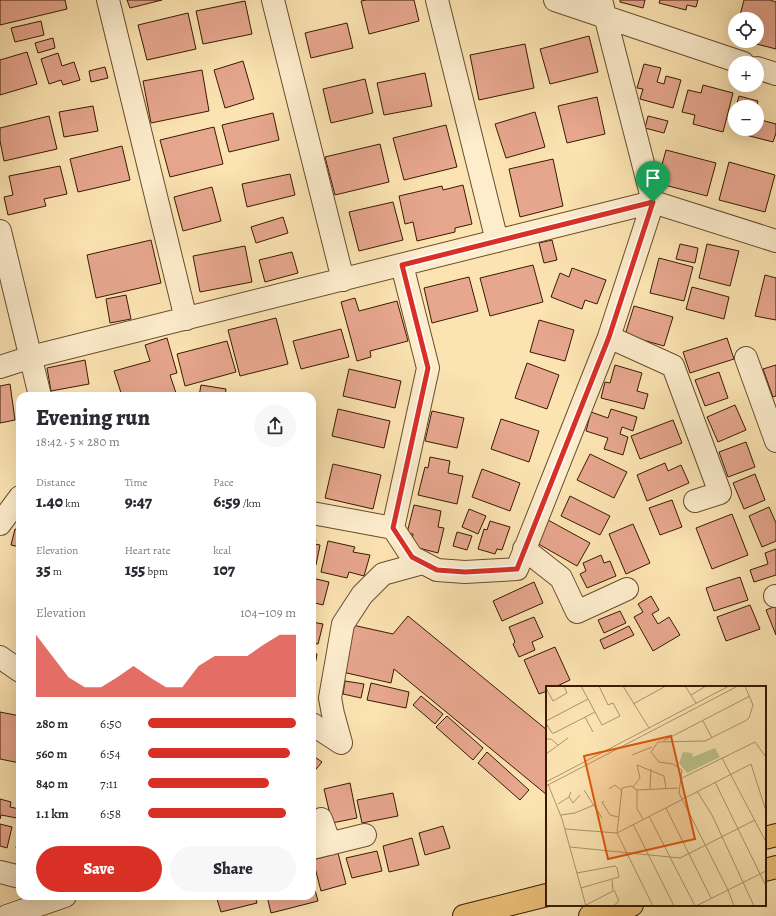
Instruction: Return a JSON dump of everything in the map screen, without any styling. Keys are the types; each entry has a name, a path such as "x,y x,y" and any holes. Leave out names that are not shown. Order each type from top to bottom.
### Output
{"highway":[{"path":"766,838 776,835"},
{"path":"766,870 776,867"},
{"path":"464,916 546,895"},
{"path":"590,916 628,906"}],"street":[{"path":"108,0 186,319"},
{"path":"273,0 343,280"},
{"path":"437,0 496,241"},
{"path":"555,0 603,9 728,57"},
{"path":"402,265 428,368 393,528 412,557 437,570 465,572 517,569 609,337 653,202 603,9"},
{"path":"764,70 776,74"},
{"path":"0,367 31,357 653,202 776,241"},
{"path":"0,231 39,392"},
{"path":"609,337 673,366 720,493 695,501"},
{"path":"746,358 776,441"},
{"path":"0,524 16,502"},
{"path":"316,514 393,528"},
{"path":"524,549 561,578 577,612 627,590"},
{"path":"316,727 341,743 330,698 342,624 362,595 383,574 423,563"},
{"path":"0,657 16,667"},
{"path":"321,819 321,846 365,835"},
{"path":"0,872 16,876"},
{"path":"7,916 53,900"}],"building":[{"path":"0,0 65,0 67,9 0,25"},
{"path":"127,0 162,0 130,8"},
{"path":"414,0 419,21 369,34 361,1"},
{"path":"620,0 645,0 643,8 620,2"},
{"path":"660,0 698,0 696,7 687,5 686,10 659,3"},
{"path":"744,0 770,0 776,2 776,49 764,46 764,12 741,12"},
{"path":"245,1 252,34 203,44 196,11"},
{"path":"188,13 196,49 147,60 138,25"},
{"path":"41,21 44,35 15,42 11,28"},
{"path":"347,23 353,48 311,58 305,33"},
{"path":"589,36 598,72 550,84 540,49"},
{"path":"53,38 55,48 38,53 35,43"},
{"path":"525,44 534,88 479,100 470,55"},
{"path":"27,52 37,84 0,95 0,60"},
{"path":"58,53 62,66 74,62 80,80 63,85 61,80 49,84 41,59"},
{"path":"243,61 254,99 225,108 214,70"},
{"path":"644,64 661,68 657,82 664,84 666,76 681,80 673,108 640,99 643,89 637,88"},
{"path":"105,67 108,78 91,82 89,71"},
{"path":"202,70 209,111 151,123 143,81"},
{"path":"425,73 432,106 384,115 377,83"},
{"path":"365,79 373,113 331,123 323,89"},
{"path":"703,85 733,93 731,100 728,100 728,112 723,132 693,124 695,115 682,112 688,90 701,93"},
{"path":"739,96 754,100 738,100"},
{"path":"597,97 605,134 567,143 558,106"},
{"path":"93,106 98,131 64,137 59,112"},
{"path":"535,112 545,147 506,158 495,124"},
{"path":"273,113 279,140 229,152 222,125"},
{"path":"49,116 57,149 4,161 0,141 0,128"},
{"path":"648,116 668,121 664,133 645,128"},
{"path":"764,121 776,124 776,133 773,142 750,136 764,136"},
{"path":"446,125 457,167 404,180 393,138"},
{"path":"214,127 223,164 170,177 160,140"},
{"path":"380,144 389,182 335,195 325,157"},
{"path":"122,146 130,180 78,192 70,159"},
{"path":"666,150 716,163 707,196 657,183"},
{"path":"553,159 563,206 520,217 509,169"},
{"path":"729,162 775,175 765,212 719,200"},
{"path":"60,166 67,194 44,199 46,206 8,215 4,197 13,195 9,176"},
{"path":"290,174 295,195 247,207 242,184"},
{"path":"463,185 472,224 455,228 455,232 417,241 413,222 405,224 399,196 442,186 443,190"},
{"path":"212,187 221,221 183,231 174,197"},
{"path":"393,202 403,240 359,251 349,212"},
{"path":"283,217 288,233 256,243 251,227"},
{"path":"151,240 161,283 96,298 87,255"},
{"path":"552,240 557,260 544,263 539,243"},
{"path":"680,244 698,248 695,263 676,259"},
{"path":"707,244 739,251 730,286 699,278"},
{"path":"245,246 252,282 200,292 193,256"},
{"path":"292,252 298,273 265,282 259,260"},
{"path":"659,258 693,267 684,301 650,293"},
{"path":"533,265 543,302 490,316 480,278"},
{"path":"572,268 606,280 597,304 585,300 582,309 551,297 560,273 569,277"},
{"path":"765,275 776,278 776,320 755,316"},
{"path":"469,277 478,311 432,323 424,288"},
{"path":"692,287 729,297 724,319 686,309"},
{"path":"126,295 131,319 110,323 106,299"},
{"path":"355,298 359,311 397,301 408,341 370,351 371,357 357,361 341,302"},
{"path":"634,306 673,317 664,346 625,335"},
{"path":"276,318 288,364 240,376 228,330"},
{"path":"539,320 574,330 565,361 530,352"},
{"path":"341,329 349,357 301,369 293,341"},
{"path":"167,338 177,373 170,375 176,392 121,392 114,371 150,361 145,345"},
{"path":"727,338 734,359 690,373 683,352"},
{"path":"227,341 236,372 185,386 177,354"},
{"path":"85,360 89,384 51,391 47,368"},
{"path":"527,363 559,375 547,409 515,398"},
{"path":"615,365 642,373 637,391 648,394 644,409 601,398 605,382 610,383"},
{"path":"776,365 776,396 773,397 763,369"},
{"path":"349,369 401,381 395,408 343,396"},
{"path":"719,372 728,398 705,406 695,380"},
{"path":"10,384 15,420 0,423 0,386"},
{"path":"201,385 226,389 226,392 200,392"},
{"path":"735,405 746,430 718,442 707,417"},
{"path":"338,409 390,421 384,448 332,436"},
{"path":"611,409 637,417 633,431 622,427 620,434 628,437 623,455 604,449 608,438 586,431 591,412 608,418"},
{"path":"432,411 464,418 457,448 425,441"},
{"path":"501,419 539,431 529,462 491,449"},
{"path":"673,420 682,443 640,459 631,436"},
{"path":"746,442 755,467 728,477 719,452"},
{"path":"590,454 627,472 614,498 577,480"},
{"path":"430,457 450,461 448,473 463,476 457,504 418,495 425,467 428,468"},
{"path":"665,463 668,471 681,465 689,483 647,501 637,475"},
{"path":"333,464 381,475 373,509 325,498"},
{"path":"482,469 520,483 510,511 472,497"},
{"path":"755,474 765,500 744,509 733,483"},
{"path":"570,496 610,516 600,535 561,516"},
{"path":"672,500 682,527 660,535 649,508"},
{"path":"414,505 441,511 438,527 444,528 438,553 411,546 413,534 407,533"},
{"path":"769,507 776,523 776,541 762,547 749,516"},
{"path":"469,509 486,516 478,534 462,527"},
{"path":"732,514 748,555 712,569 696,528"},
{"path":"548,520 590,543 577,566 535,542"},
{"path":"490,521 510,527 502,550 497,549 495,554 478,549 484,529 487,530"},
{"path":"633,524 650,563 626,574 609,534"},
{"path":"15,529 16,546 11,545"},
{"path":"457,532 472,536 467,550 453,546"},
{"path":"328,541 355,547 353,552 370,555 364,576 349,572 347,578 321,572"},
{"path":"316,544 320,545 316,565"},
{"path":"776,549 776,575 754,582 750,570 768,564 765,553"},
{"path":"601,555 604,563 610,561 616,576 587,588 580,574 586,571 583,563"},
{"path":"740,577 748,600 714,611 706,588"},
{"path":"316,579 329,582 323,605 316,603"},
{"path":"534,582 543,603 502,621 493,601"},
{"path":"651,596 659,610 652,614 658,624 669,617 680,635 653,651 634,617 643,612 638,604"},
{"path":"750,605 760,629 726,641 717,617"},
{"path":"776,606 776,635 766,610"},
{"path":"620,611 626,623 604,633 598,620"},
{"path":"408,616 546,729 546,794 394,669 391,683 338,671 348,624 393,634"},
{"path":"534,617 543,637 532,642 535,650 519,657 513,644 515,642 509,627"},
{"path":"316,623 323,624 318,644 316,644"},
{"path":"629,626 634,635 604,649 600,640"},
{"path":"555,647 570,680 557,686 546,686 546,691 539,694 524,660"},
{"path":"345,681 364,684 361,698 343,694"},
{"path":"371,683 409,692 406,708 367,700"},
{"path":"421,696 443,714 435,724 413,705"},
{"path":"0,712 16,715 16,762 0,759"},
{"path":"447,716 483,748 473,760 436,727"},
{"path":"487,752 529,790 520,800 478,763"},
{"path":"316,758 322,762 316,769"},
{"path":"350,783 357,818 332,823 324,789"},
{"path":"393,793 398,816 362,823 357,800"},
{"path":"0,799 11,802 10,807 16,808 16,818 1,815 0,819"},
{"path":"0,824 12,827 7,848 0,846"},
{"path":"443,826 450,848 425,855 419,833"},
{"path":"412,838 419,865 389,872 383,846"},
{"path":"377,851 382,871 352,878 346,858"},
{"path":"338,853 346,884 321,891 316,872 316,859"},
{"path":"316,894 318,901 271,913 268,900 316,900"},
{"path":"217,900 256,900 257,903 221,912"}],"route":[{"path":"653,202 609,337 517,569 465,572 437,570 412,557 393,528 428,368 402,265 653,202"}]}
